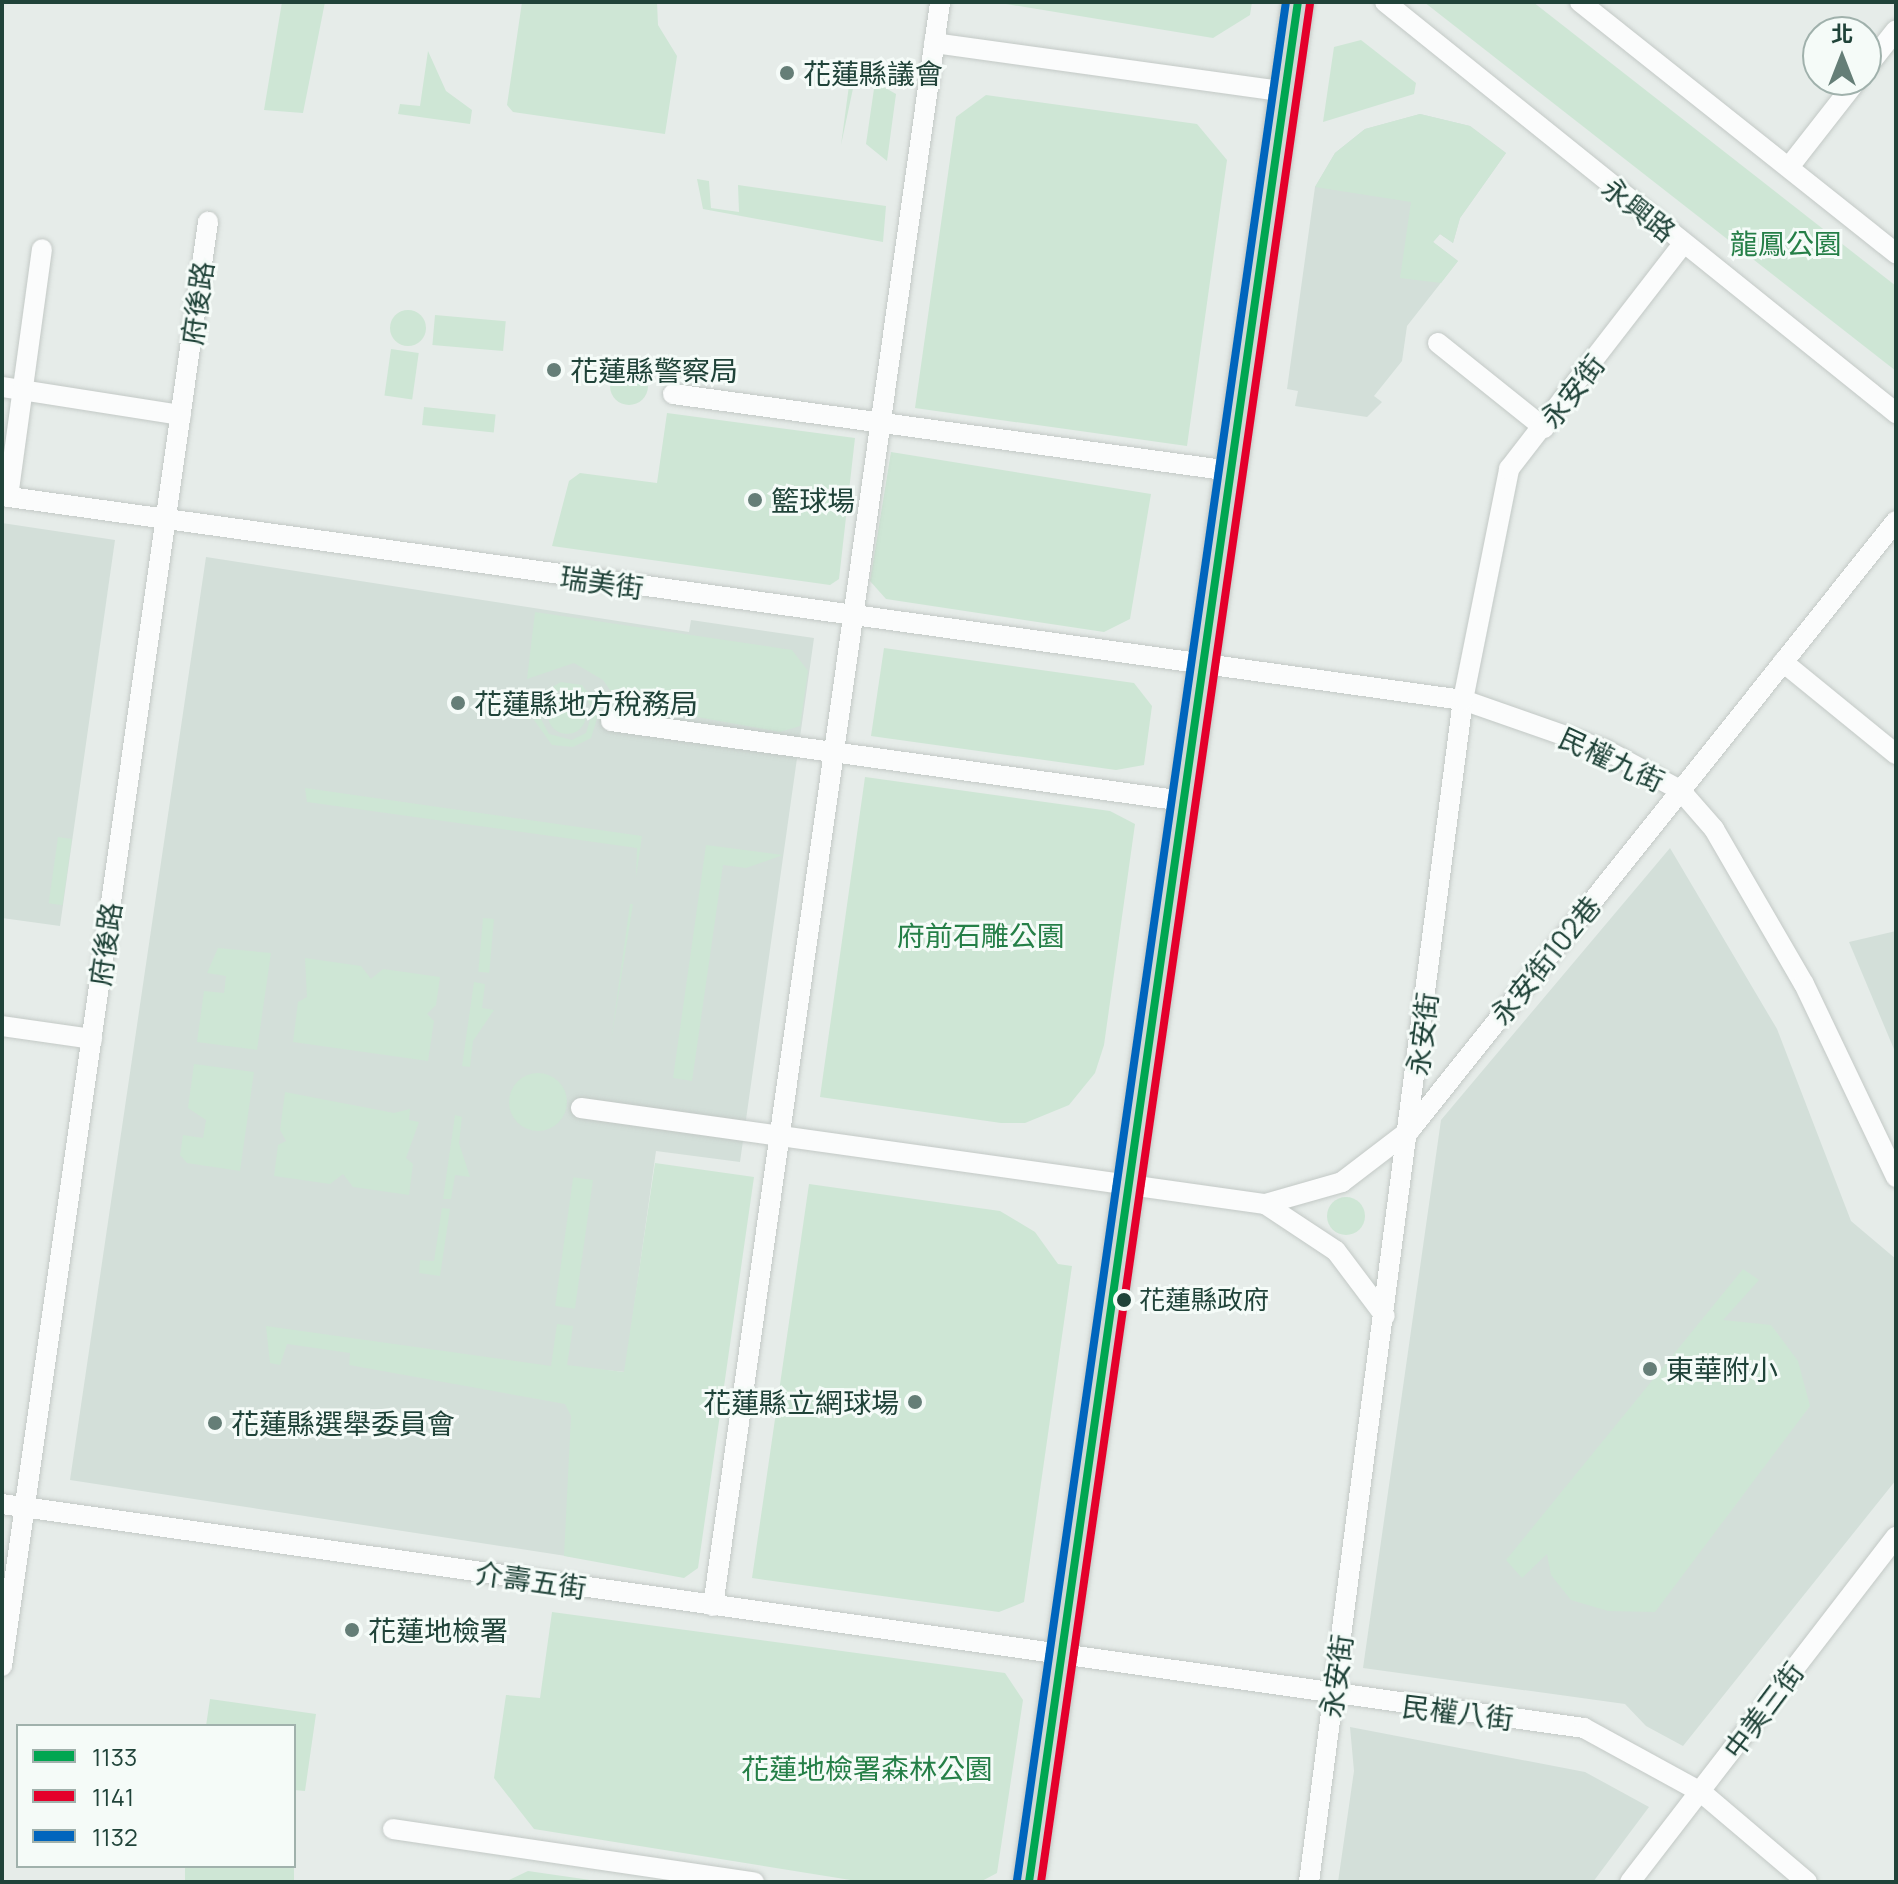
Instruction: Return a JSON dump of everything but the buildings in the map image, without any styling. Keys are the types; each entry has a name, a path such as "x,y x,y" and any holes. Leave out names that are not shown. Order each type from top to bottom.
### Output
{"main road":[{"path":"1029,1882 1298,2"}],"street":[{"path":"713,1606 940,2"},
{"name":"永興路","path":"1385,2 1896,413"},
{"path":"1580,2 1896,253"},
{"path":"1882,48 1896,30"},
{"path":"934,43 1285,92"},
{"path":"1789,167 1844,96"},
{"name":"府後路","path":"2,1666 208,222"},
{"name":"永安街","path":"1309,1882 1410,1130 1463,700 1509,469 1544,428 1683,244"},
{"path":"5,496 24,390 42,249"},
{"path":"1438,343 1544,428"},
{"path":"2,387 181,415"},
{"path":"673,394 1231,471"},
{"name":"瑞美街","path":"5,496 1202,666"},
{"name":"永安街102巷","path":"1265,1204 1342,1182 1410,1130 1896,521"},
{"path":"1783,662 1896,754"},
{"name":"民權九街","path":"1202,666 1463,700 1606,750 1680,790 1714,829 1786,952 1896,1177"},
{"path":"611,721 1183,801"},
{"path":"2,1026 92,1039"},
{"path":"581,1108 1265,1204 1336,1251 1385,1316"},
{"name":"介壽五街","path":"2,1504 1061,1655"},
{"name":"中美三街","path":"1630,1882 1896,1537"},
{"name":"民權八街","path":"1061,1655 1584,1728 1701,1792 1807,1882"},
{"path":"393,1829 754,1882"}],"shaded area":[{"path":"1420,114 1470,126 1506,153 1460,218 1453,243 1440,234 1433,242 1458,261 1407,326 1402,361 1374,396 1382,402 1367,417 1295,406 1298,391 1287,389 1315,187 1335,153 1365,129"},
{"path":"2,523 115,540 60,926 2,918"},
{"path":"206,557 689,632 691,620 814,638 740,1162 656,1151 625,1372 605,1370 579,1558 70,1480"},
{"name":"東華附小","path":"1670,848 1777,1029 1851,1221 1896,1259 1896,1480 1683,1746 1646,1726 1625,1704 1363,1668 1441,1120"},
{"path":"1896,931 1896,1054 1849,942"},
{"path":"1350,1727 1585,1772 1649,1807 1593,1882 1338,1882 1354,1771"}],"green space":[{"path":"282,2 325,2 303,113 264,110"},
{"path":"522,2 657,2 658,25 677,56 665,134 513,112 507,105"},
{"path":"994,2 1252,2 1250,15 1213,38"},
{"name":"龍鳳公園","path":"1424,2 1533,2 1896,286 1896,371"},
{"path":"1361,40 1416,83 1414,94 1323,122 1334,47"},
{"path":"428,51 446,91 472,110 470,124 398,114 400,104 420,106"},
{"path":"850,78 855,79 841,145"},
{"path":"875,82 896,94 887,161 866,144"},
{"path":"986,95 1197,124 1227,160 1187,446 915,408 956,117"},
{"path":"1420,114 1470,126 1506,153 1460,218 1453,243 1440,234 1433,242 1458,261 1441,283 1400,278 1411,202 1315,187 1335,153 1365,129"},
{"path":"697,179 709,181 711,208 739,212 738,185 886,206 883,242 703,209"},
{"path":"408,310 420,316 426,328 420,340 408,346 396,340 390,328 396,316"},
{"path":"435,315 506,321 503,351 432,345"},
{"path":"391,349 419,353 412,399 384,396"},
{"path":"629,367 642,373 648,386 642,399 629,405 616,399 610,386 616,373"},
{"path":"424,407 496,415 494,432 422,425"},
{"path":"667,413 855,438 839,579 830,585 552,546 569,481 580,473 657,483"},
{"path":"891,452 1151,494 1130,619 1104,632 886,599 870,581"},
{"path":"535,612 792,650 808,671 800,726 780,732 619,703 603,680 574,663 527,679"},
{"path":"884,648 1134,683 1152,706 1144,765 1116,770 871,736"},
{"path":"561,682 582,685 600,709 591,738 573,747 552,745 534,720 543,692","holes":["563,689 585,696 593,710 586,733 572,740 549,734 541,719 548,697"]},
{"path":"567,696 580,702 586,715 580,728 567,734 554,728 548,715 554,702"},
{"name":"府前石雕公園","path":"865,777 1110,811 1135,824 1104,1045 1095,1073 1069,1105 1025,1123 1001,1123 820,1097"},
{"path":"305,788 642,836 636,877 637,848 307,802"},
{"path":"58,837 72,839 63,905 49,903"},
{"path":"706,845 783,855 746,868 723,865 692,1081 673,1078"},
{"path":"630,904 633,904 611,1041"},
{"path":"483,918 494,919 489,973 478,972"},
{"path":"218,948 271,953 257,1050 197,1042 204,991 224,993 226,976 207,973"},
{"path":"305,958 361,966 371,979 383,969 440,977 436,1005 427,1014 434,1021 428,1061 293,1042 298,1002 307,997"},
{"path":"474,982 485,984 482,1008 494,1010 473,1041 470,1067 462,1066"},
{"path":"194,1064 254,1072 240,1171 187,1163 180,1155 183,1135 203,1138 206,1120 188,1108"},
{"path":"538,1073 558,1082 567,1102 558,1122 538,1131 518,1122 509,1102 518,1082"},
{"path":"285,1092 394,1113 410,1109 409,1120 419,1122 406,1158 413,1164 409,1195 353,1187 343,1174 330,1184 274,1176 278,1145 286,1141 280,1130"},
{"path":"455,1115 462,1117 459,1143 470,1177 455,1175 451,1199 443,1199"},
{"name":"花蓮縣立網球場","path":"655,1163 754,1177 698,1568 684,1578 564,1556 571,1416 565,1404 349,1365 350,1353 287,1344 280,1365 270,1363 266,1326 551,1366 557,1324 573,1326 567,1365 624,1372"},
{"path":"573,1177 593,1180 575,1309 555,1306"},
{"name":"花蓮縣立網球場","path":"809,1184 1000,1211 1035,1232 1058,1264 1072,1266 1024,1602 999,1612 752,1578"},
{"path":"1346,1197 1359,1203 1365,1216 1359,1229 1346,1235 1333,1229 1327,1216 1333,1203"},
{"path":"442,1208 450,1209 440,1276 419,1273 420,1260 434,1261"},
{"path":"1743,1269 1759,1280 1723,1320 1771,1325 1798,1361 1810,1406 1655,1612 1608,1611 1571,1600 1551,1575 1547,1554 1522,1578 1506,1560"},
{"name":"花蓮地檢署森林公園","path":"552,1612 1005,1673 1023,1700 997,1873 980,1882 863,1882 534,1829 494,1778 506,1695 540,1698"},
{"path":"210,1699 316,1714 305,1791 296,1790 296,1724 206,1724"},
{"path":"185,1868 294,1868 294,1882 185,1882"},
{"path":"528,1871 604,1882 505,1882"}],"transit line":[{"name":"1132","path":"1017,1880 1286,2"},
{"name":"1133","path":"1029,1882 1298,2"},
{"name":"1141","path":"1041,1882 1310,4"}],"place":[{"name":"花蓮縣議會","path":"787,73"},
{"name":"花蓮縣警察局","path":"554,370"},
{"name":"籃球場","path":"755,500"},
{"name":"花蓮縣地方稅務局","path":"458,703"},
{"name":"花蓮縣政府","path":"1124,1300"},
{"name":"東華附小","path":"1650,1369"},
{"name":"花蓮縣立網球場","path":"915,1402"},
{"name":"花蓮縣選舉委員會","path":"215,1423"},
{"name":"花蓮地檢署","path":"352,1630"}]}
